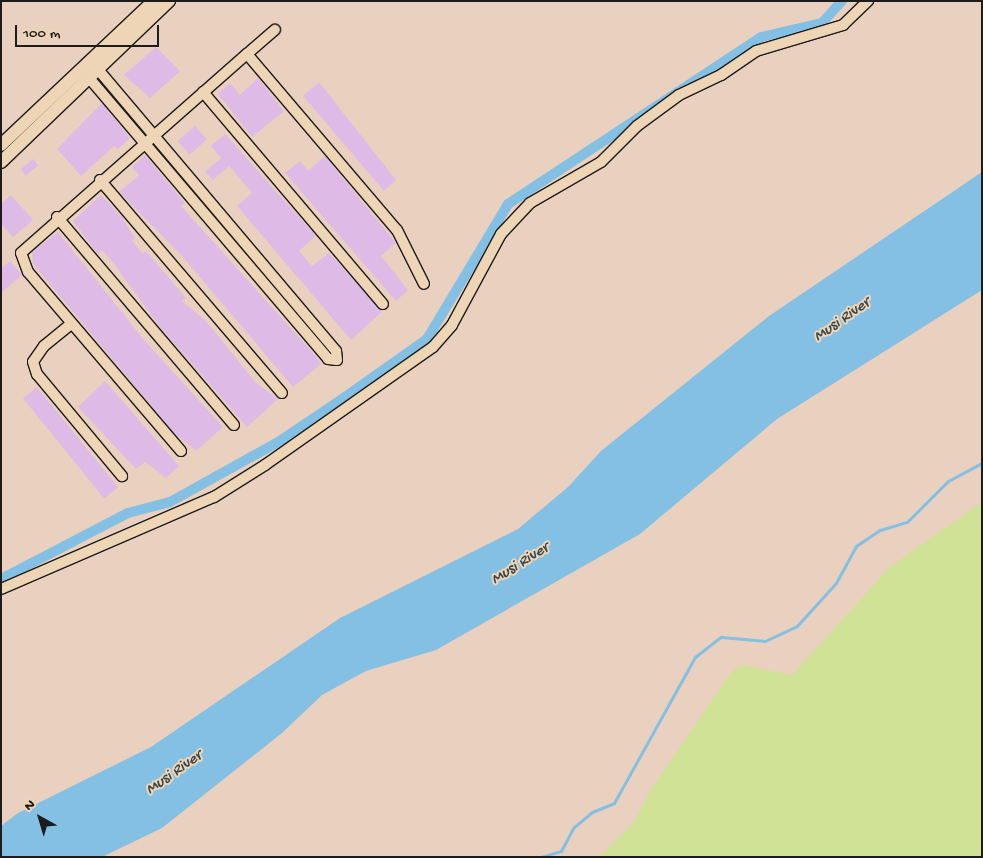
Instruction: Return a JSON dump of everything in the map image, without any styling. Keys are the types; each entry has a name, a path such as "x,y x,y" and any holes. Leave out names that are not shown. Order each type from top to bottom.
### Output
{"street":[{"path":"1,145 154,1"},
{"path":"1,162 94,75 169,1"},
{"path":"1,590 214,497 265,465 433,347 452,325 501,234 530,203 601,162 637,126 679,95 721,75 756,51 843,25 868,1"},
{"path":"181,451 72,324 21,261 26,244 275,30"},
{"path":"247,54 397,230 424,284"},
{"path":"94,75 153,135 336,351 337,360 328,359 143,143 94,75"},
{"path":"203,92 383,304"},
{"path":"100,180 282,393"},
{"path":"57,217 234,425"},
{"path":"72,324 44,346 33,362 37,374 122,476"}],"green space":[{"path":"982,502 982,857 600,857 634,822 651,789 733,670 743,665 792,675 891,566"}],"water":[{"name":"Musi River","path":"982,172 982,290 777,419 640,534 436,650 366,671 322,695 282,733 162,828 102,857 1,857 1,826 18,813 151,747 340,618 518,529 568,487 601,451 769,316"}],"building":[{"path":"156,47 180,71 150,98 124,75"},
{"path":"258,78 284,111 252,137 218,94 230,83 240,95"},
{"path":"319,82 396,180 384,191 303,96"},
{"path":"102,103 130,138 118,149 114,146 81,176 57,149"},
{"path":"195,126 207,140 189,155 178,141"},
{"path":"225,134 316,236 299,251 312,266 329,253 383,311 351,340 237,206 252,193 229,166 213,180 205,172 221,158 211,146"},
{"path":"145,155 185,203 181,206 321,364 293,387 182,256 119,192 139,175 132,167"},
{"path":"325,156 396,243 381,256 408,290 396,301 285,173 300,161 308,171"},
{"path":"33,159 38,165 26,175 21,169"},
{"path":"11,195 33,220 13,237 1,224 1,204"},
{"path":"101,195 121,216 135,238 132,241 143,254 146,251 186,298 182,301 206,321 256,383 278,399 247,427 160,327 114,264 102,250 98,254 73,221"},
{"path":"58,232 144,340 223,427 196,451 175,434 33,264 32,252"},
{"path":"10,261 22,275 1,293 1,269"},
{"path":"105,381 179,466 166,478 145,462 136,469 78,407"},
{"path":"37,387 118,487 104,499 23,398"}],"waterway":[{"path":"1,579 128,513 170,502 280,441 345,397 427,339 508,204 761,37 822,23 842,1"},
{"path":"541,857 561,851 573,828 592,812 614,803 695,657 721,637 765,641 797,626 836,583 856,546 880,530 907,522 948,481 982,463"}]}
